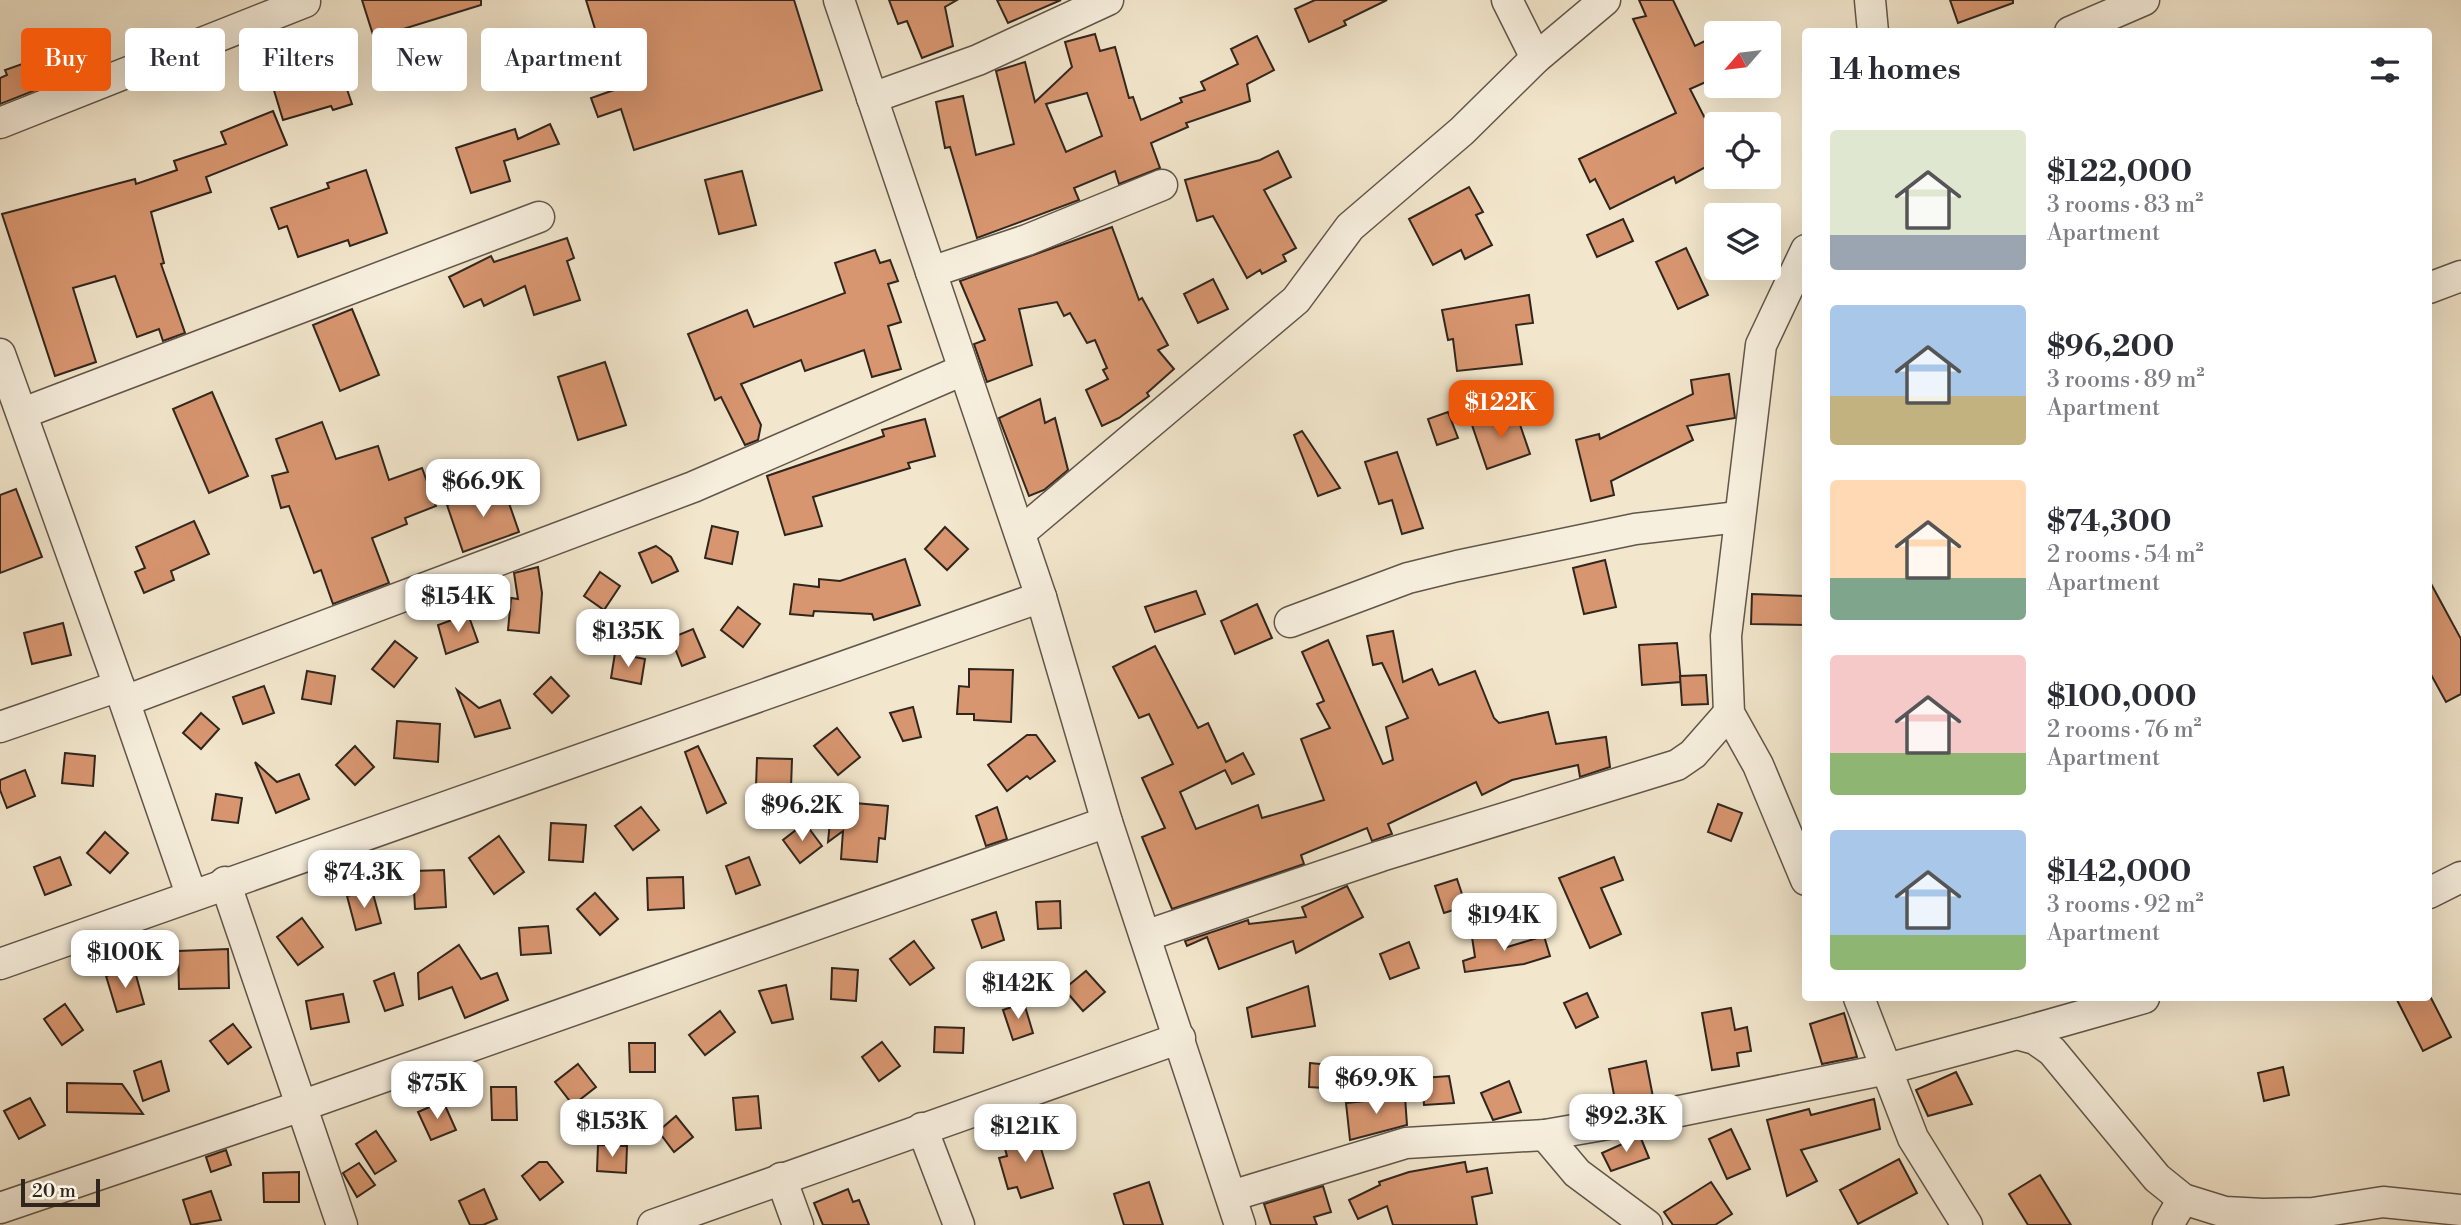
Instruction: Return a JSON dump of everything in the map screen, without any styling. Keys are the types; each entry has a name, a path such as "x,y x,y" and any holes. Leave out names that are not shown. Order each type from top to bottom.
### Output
{"street":[{"path":"839,0 1041,597 1107,822 1240,1225"},
{"path":"872,98 978,60 1108,0"},
{"path":"1507,0 1536,58"},
{"path":"1020,533 1296,300 1350,227 1462,131 1536,58 1605,0"},
{"path":"1870,0 1873,28"},
{"path":"2079,28 2144,0"},
{"path":"0,122 305,2"},
{"path":"931,272 1027,240 1162,185"},
{"path":"23,413 539,217"},
{"path":"1802,258 1761,345 1738,517 1726,636 1729,713 1758,765 1802,870"},
{"path":"2432,287 2461,276"},
{"path":"0,354 191,894"},
{"path":"0,727 122,693 692,487 963,370"},
{"path":"1290,622 1408,578 1457,566 1634,529 1738,517"},
{"path":"0,964 191,894 1041,597"},
{"path":"1145,936 1381,856 1677,765 1693,754 1729,713"},
{"path":"0,1208 301,1106 1107,822"},
{"path":"2432,892 2461,877"},
{"path":"225,883 342,1225"},
{"path":"1859,1001 1913,1138 1967,1225"},
{"path":"1231,1196 1406,1143 1545,1135 1660,1115 1887,1069 2133,1001"},
{"path":"2017,1034 2035,1039 2052,1051 2157,1178 2183,1199 2225,1212 2263,1214 2313,1213 2383,1202 2461,1210"},
{"path":"653,1225 1180,1038"},
{"path":"922,1128 959,1225"},
{"path":"1545,1135 1577,1173 1647,1225"},
{"path":"781,1178 798,1225"},
{"path":"2168,1225 2183,1199"}],"building":[{"path":"362,0 481,0 481,5 406,28 372,28 372,32"},
{"path":"586,0 794,0 822,90 634,150 621,109 598,117 591,98 611,91 647,91 647,28 595,28"},
{"path":"889,0 957,0 945,7 953,46 922,58 907,21 898,24"},
{"path":"997,0 1061,0 1008,23"},
{"path":"1315,0 1387,0 1344,21 1346,25 1309,42 1295,9"},
{"path":"1639,0 1673,0 1695,46 1704,42 1704,83 1690,89 1704,116 1704,168 1676,183 1674,177 1610,209 1595,179 1590,182 1579,159 1676,113 1633,19 1646,16"},
{"path":"1950,0 2013,0 2013,3 1958,23"},
{"path":"1095,34 1100,51 1115,47 1129,98 1133,97 1141,120 1182,102 1180,98 1205,90 1201,82 1238,64 1231,49 1257,36 1274,70 1247,84 1250,101 1186,123 1188,127 1151,143 1160,168 1119,184 1115,171 1074,188 1079,200 977,238 950,147 945,148 936,102 963,96 976,155 1014,144 996,71 1025,62 1035,102 1072,67 1065,42","holes":["1087,93 1102,136 1066,152 1046,104"]},
{"path":"21,64 21,91 33,91 0,104 0,78 7,75 5,70"},
{"path":"274,91 348,91 352,104 333,110 331,106 283,120"},
{"path":"273,111 287,145 206,177 211,192 151,212 164,263 161,264 185,333 163,341 159,329 137,337 115,276 73,288 96,362 55,376 2,214 135,179 136,184 177,170 174,161 226,144 221,132"},
{"path":"550,124 559,144 504,161 510,181 471,193 456,148 515,129 518,139"},
{"path":"1278,151 1291,177 1264,190 1296,248 1283,255 1286,261 1262,274 1260,270 1247,278 1213,216 1197,221 1185,180 1260,160"},
{"path":"366,170 387,233 350,246 348,240 298,257 287,226 279,229 271,208 329,188 327,183"},
{"path":"742,171 756,225 719,234 705,180"},
{"path":"1469,187 1483,212 1476,215 1492,245 1465,259 1461,250 1433,265 1409,219"},
{"path":"1623,219 1633,241 1597,257 1587,235"},
{"path":"1112,227 1139,300 1142,298 1168,345 1158,350 1174,369 1147,393 1149,396 1119,418 1102,426 1086,390 1108,379 1103,370 1107,368 1095,340 1087,343 1070,313 1064,316 1057,302 1019,309 1032,365 987,382 974,344 985,340 960,281"},
{"path":"567,238 574,258 567,261 580,300 534,315 525,286 484,306 481,299 464,307 449,277 491,256 494,262"},
{"path":"1686,248 1708,295 1678,309 1656,262"},
{"path":"875,250 880,263 890,260 898,281 888,284 901,322 888,326 901,369 872,377 864,350 805,371 801,360 741,384 761,425 758,440 745,445 721,397 715,400 688,334 747,310 754,327 845,293 835,263"},
{"path":"1213,279 1228,309 1198,323 1184,294"},
{"path":"1529,295 1533,323 1516,325 1522,364 1457,371 1453,339 1448,340 1442,310"},
{"path":"352,309 379,375 340,391 313,325"},
{"path":"605,362 626,425 578,440 558,377"},
{"path":"1729,374 1735,418 1687,426 1693,440 1611,481 1614,495 1591,501 1576,440 1599,434 1600,439 1693,394 1691,380"},
{"path":"212,392 248,476 209,493 173,409"},
{"path":"1040,399 1045,423 1055,418 1068,470 1044,490 1029,496 999,418"},
{"path":"1515,410 1530,454 1487,469 1472,425"},
{"path":"1448,412 1458,438 1437,445 1428,419"},
{"path":"925,419 935,456 908,463 910,468 813,497 822,526 785,535 767,476 884,436 882,430"},
{"path":"322,422 336,459 378,446 389,480 422,468 436,506 405,518 407,524 372,538 389,583 333,604 321,570 314,573 289,506 281,508 272,476 288,472 276,439"},
{"path":"1302,431 1340,488 1318,496 1294,435"},
{"path":"1397,452 1423,528 1402,534 1392,500 1379,504 1365,462"},
{"path":"503,486 519,532 463,552 447,505"},
{"path":"16,489 42,557 0,573 0,495"},
{"path":"194,521 209,554 171,571 174,580 144,593 135,572 145,568 136,547"},
{"path":"712,526 738,532 732,564 705,558"},
{"path":"945,527 968,549 947,570 925,549"},
{"path":"656,546 671,557 678,571 652,583 639,553"},
{"path":"905,559 920,605 874,620 872,614 814,611 813,616 790,614 794,584 819,587 819,579 840,581"},
{"path":"1605,560 1616,607 1584,614 1573,568"},
{"path":"538,567 542,593 539,633 508,630 511,598 518,599 514,573"},
{"path":"600,572 620,586 604,610 584,596"},
{"path":"2432,586 2461,639 2461,694 2446,702 2432,676"},
{"path":"1196,591 1205,614 1155,632 1145,607"},
{"path":"1752,594 1802,596 1802,625 1751,624"},
{"path":"1257,604 1272,638 1235,654 1221,621"},
{"path":"738,607 760,624 743,647 721,630"},
{"path":"468,614 478,642 446,654 438,625"},
{"path":"63,623 71,655 32,664 24,633"},
{"path":"693,629 705,657 682,666 671,638"},
{"path":"1393,631 1403,682 1432,669 1439,685 1475,671 1494,718 1499,723 1548,712 1556,744 1606,737 1610,767 1580,777 1578,765 1512,780 1482,795 1476,782 1388,824 1392,834 1372,841 1367,828 1301,855 1304,864 1172,909 1142,837 1165,828 1142,778 1173,764 1149,714 1139,718 1113,667 1155,646 1198,728 1208,723 1226,762 1243,753 1254,774 1232,784 1225,770 1180,792 1196,829 1258,805 1262,818 1324,800 1301,739 1330,728 1317,704 1324,701 1302,652 1328,640 1383,764 1393,760 1386,727 1408,718 1382,663 1373,665 1367,636"},
{"path":"395,641 417,658 394,687 372,669"},
{"path":"1677,643 1681,682 1642,685 1639,645"},
{"path":"615,653 645,659 641,684 611,678"},
{"path":"969,669 1013,670 1011,722 974,720 974,714 957,714 959,686 969,687"},
{"path":"307,671 335,676 331,704 302,699"},
{"path":"1706,675 1708,704 1682,705 1680,676"},
{"path":"551,677 569,696 552,713 534,694"},
{"path":"264,686 274,713 243,724 233,697"},
{"path":"457,690 479,708 500,700 510,728 475,737"},
{"path":"913,707 921,737 903,741 890,713"},
{"path":"201,713 219,729 201,749 183,733"},
{"path":"397,721 440,724 438,762 394,758"},
{"path":"837,728 860,757 838,775 814,746"},
{"path":"1027,735 1036,735 1055,761 1030,779 1027,776 1007,791 988,765"},
{"path":"355,746 374,767 355,785 336,765"},
{"path":"698,746 726,803 707,813 685,752"},
{"path":"65,753 95,756 93,786 62,783"},
{"path":"757,758 792,759 791,788 756,787"},
{"path":"255,762 277,782 299,774 309,799 276,813"},
{"path":"25,770 35,796 7,808 0,790 0,780"},
{"path":"216,794 242,798 238,823 212,820"},
{"path":"832,801 888,806 885,839 879,838 877,862 841,859 843,831 828,842"},
{"path":"1718,804 1742,813 1731,841 1708,832"},
{"path":"641,807 659,830 633,850 615,826"},
{"path":"997,807 1007,839 986,846 976,816"},
{"path":"551,823 586,825 583,862 549,860"},
{"path":"805,823 822,846 800,863 783,840"},
{"path":"105,832 128,853 110,873 87,853"},
{"path":"499,836 524,872 494,894 469,858"},
{"path":"60,857 71,885 45,895 34,867"},
{"path":"749,857 760,885 736,894 726,866"},
{"path":"1614,857 1623,880 1601,888 1621,934 1590,948 1559,878"},
{"path":"444,870 446,907 415,909 413,871"},
{"path":"683,877 684,908 648,910 647,878"},
{"path":"1457,879 1466,906 1444,913 1435,886"},
{"path":"1347,886 1363,917 1296,953 1293,941 1219,969 1207,937 1187,946 1185,941 1248,920 1249,924 1306,917 1302,907"},
{"path":"372,890 381,923 356,930 347,896"},
{"path":"595,893 618,919 600,935 577,909"},
{"path":"1060,901 1061,928 1038,929 1036,902"},
{"path":"996,912 1004,940 982,948 972,920"},
{"path":"302,918 323,947 298,965 277,937"},
{"path":"548,926 551,953 521,955 519,928"},
{"path":"1502,933 1504,948 1544,936 1550,956 1524,964 1465,972 1463,961 1475,957 1472,937"},
{"path":"914,941 934,968 910,985 890,959"},
{"path":"1409,942 1419,968 1390,979 1380,954"},
{"path":"459,945 481,979 497,973 508,1000 465,1018 452,987 419,999 418,973"},
{"path":"228,949 229,988 179,989 178,951"},
{"path":"134,968 144,1004 117,1012 106,976"},
{"path":"832,968 858,970 856,1001 831,999"},
{"path":"1086,971 1105,992 1083,1011 1064,989"},
{"path":"394,973 403,1005 385,1011 374,981"},
{"path":"786,985 793,1019 772,1023 759,991"},
{"path":"1308,986 1315,1026 1252,1037 1247,1008"},
{"path":"1587,993 1598,1017 1576,1028 1564,1003"},
{"path":"343,994 349,1022 311,1029 306,1001"},
{"path":"2432,1000 2451,1037 2423,1051 2398,1001"},
{"path":"1024,1003 1033,1033 1013,1040 1003,1010"},
{"path":"65,1004 83,1030 62,1045 44,1019"},
{"path":"1731,1008 1735,1030 1747,1027 1751,1051 1737,1053 1739,1066 1712,1070 1702,1013"},
{"path":"720,1011 735,1032 705,1055 689,1035"},
{"path":"1844,1013 1857,1057 1822,1064 1810,1024"},
{"path":"233,1024 251,1047 228,1064 210,1041"},
{"path":"935,1027 964,1028 963,1053 934,1052"},
{"path":"882,1042 900,1066 879,1081 862,1057"},
{"path":"629,1043 655,1043 655,1072 630,1072"},
{"path":"161,1061 169,1091 143,1101 134,1071"},
{"path":"1646,1061 1653,1097 1616,1105 1609,1069"},
{"path":"1310,1063 1340,1066 1339,1089 1309,1087"},
{"path":"578,1064 596,1087 573,1105 555,1082"},
{"path":"2283,1067 2289,1095 2264,1101 2258,1073"},
{"path":"1956,1072 1972,1104 1928,1116 1916,1090"},
{"path":"1449,1076 1454,1103 1424,1105 1422,1078"},
{"path":"1509,1081 1521,1112 1493,1120 1481,1093"},
{"path":"67,1083 122,1084 143,1114 67,1112"},
{"path":"491,1087 516,1087 517,1120 492,1120"},
{"path":"758,1096 761,1128 736,1130 733,1098"},
{"path":"1405,1097 1407,1125 1350,1140 1346,1103"},
{"path":"30,1098 45,1125 19,1139 4,1111"},
{"path":"1874,1099 1880,1129 1801,1150 1817,1181 1787,1196 1767,1120 1809,1109 1811,1115"},
{"path":"443,1101 456,1130 431,1140 418,1112"},
{"path":"676,1116 693,1137 674,1152 662,1136 662,1128"},
{"path":"1035,1129 1053,1188 1021,1198 1017,1187 1008,1189 999,1158 1007,1156 1002,1138"},
{"path":"1731,1129 1750,1169 1727,1179 1709,1139"},
{"path":"376,1131 396,1161 375,1174 356,1144"},
{"path":"1640,1136 1649,1158 1611,1171 1602,1153"},
{"path":"598,1145 627,1146 626,1173 597,1171"},
{"path":"226,1150 231,1165 211,1172 206,1157"},
{"path":"1899,1159 1917,1193 1858,1224 1840,1190"},
{"path":"539,1162 547,1162 563,1182 540,1200 522,1176"},
{"path":"1465,1162 1467,1172 1487,1168 1492,1193 1472,1197 1477,1225 1393,1225 1387,1206 1358,1219 1349,1200 1380,1185 1379,1182 1409,1172"},
{"path":"359,1163 375,1185 357,1197 343,1173"},
{"path":"299,1172 299,1202 264,1202 263,1173"},
{"path":"2040,1175 2071,1225 2028,1225 2009,1194"},
{"path":"1149,1182 1163,1225 1124,1225 1114,1194"},
{"path":"1711,1182 1732,1214 1715,1225 1673,1225 1664,1212"},
{"path":"1323,1186 1331,1212 1314,1217 1317,1225 1271,1225 1264,1204"},
{"path":"484,1189 497,1219 483,1225 470,1225 459,1201"},
{"path":"848,1189 853,1202 859,1200 869,1225 823,1225 814,1203"},
{"path":"211,1191 221,1220 191,1225 183,1200"}]}
